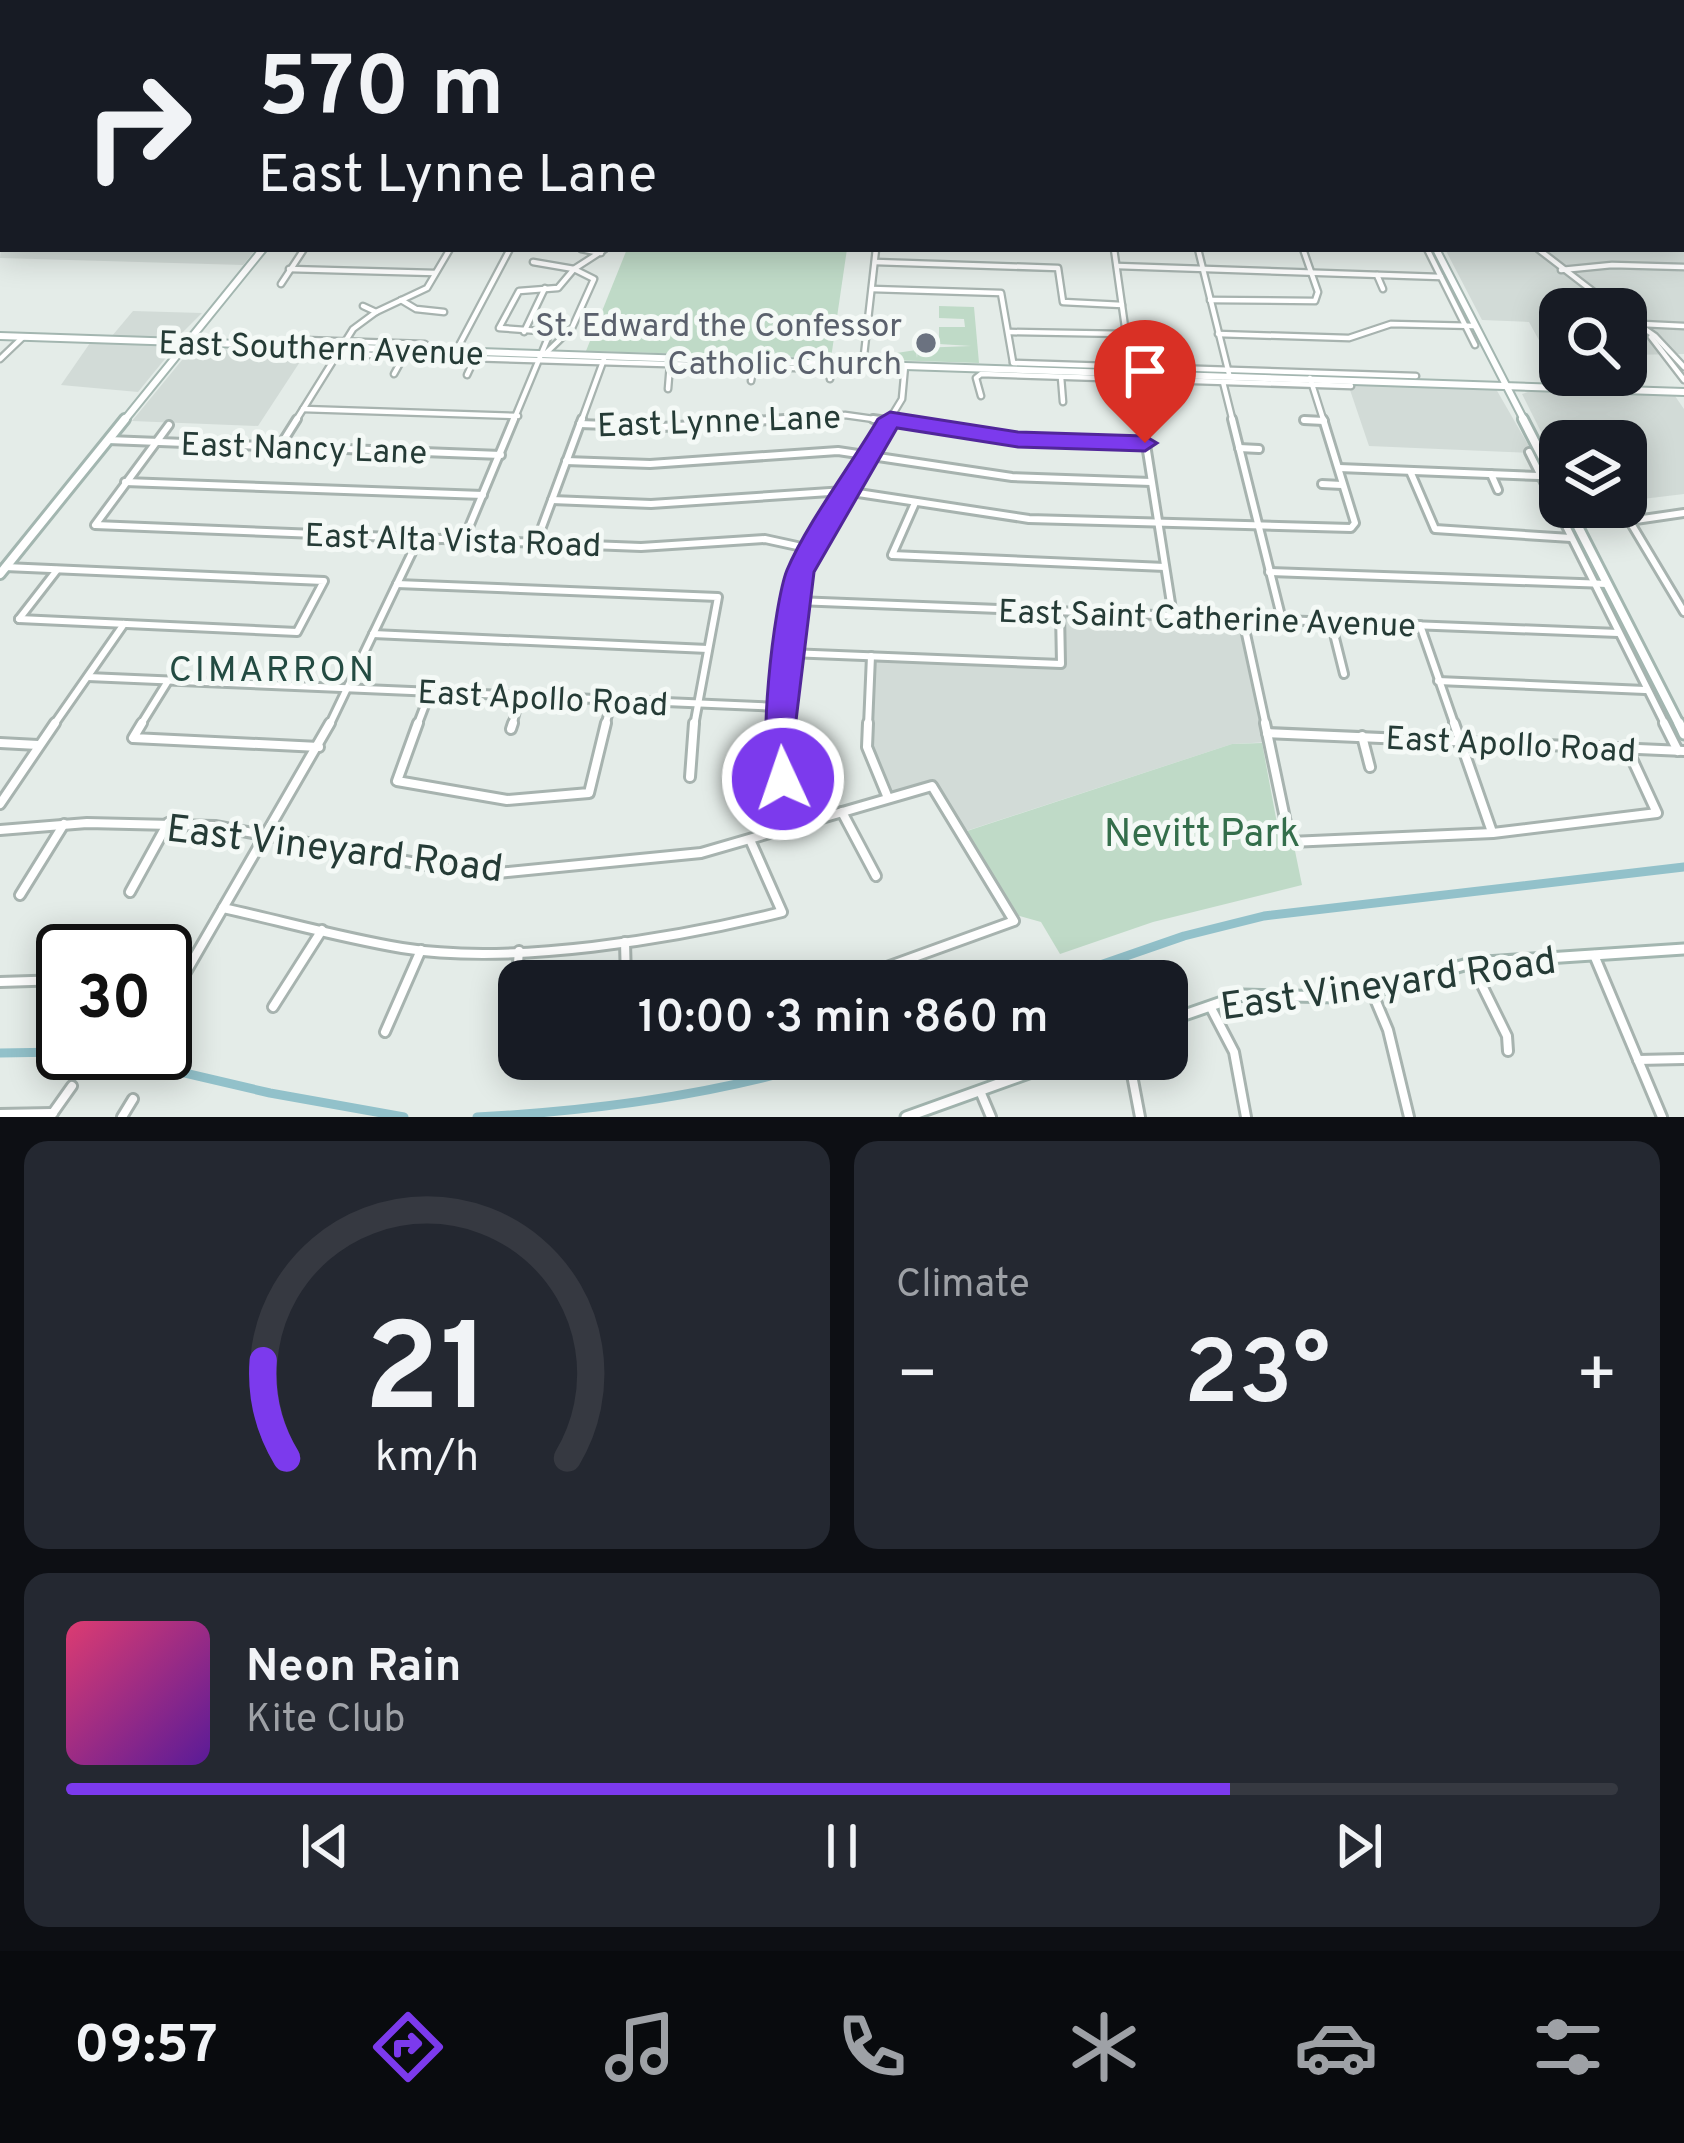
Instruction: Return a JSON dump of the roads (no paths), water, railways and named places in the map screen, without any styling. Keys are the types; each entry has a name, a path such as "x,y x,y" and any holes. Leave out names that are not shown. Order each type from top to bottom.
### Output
{"main road":[{"path":"3,571 261,252"},
{"path":"1438,252 1539,450"},
{"name":"East Southern Avenue","path":"0,336 754,364 1013,366 1135,376 1684,392"},
{"path":"1579,528 1684,734"},
{"name":"East Vineyard Road","path":"1188,1012 1242,995 1325,998 1372,992 1471,963 1684,949"},
{"path":"914,1115 1008,1080"}],"street":[{"path":"281,284 302,252"},
{"path":"280,446 341,348 376,312 424,290 448,252"},
{"path":"456,351 508,252"},
{"path":"539,252 532,264 574,269 594,279 567,333 543,357"},
{"path":"567,333 500,331 524,289 558,288 574,269 602,252"},
{"path":"863,364 876,252"},
{"path":"1010,332 1126,334 1115,252"},
{"path":"1199,252 1239,448 1282,620"},
{"path":"1210,300 1315,301 1319,296 1304,252"},
{"path":"1428,252 1474,345"},
{"path":"1541,252 1586,288"},
{"path":"875,262 1058,268 1063,302 1122,305"},
{"path":"1561,270 1612,265 1684,267"},
{"path":"1117,266 1441,278"},
{"path":"289,269 435,273"},
{"path":"1377,275 1383,289"},
{"path":"524,332 545,289"},
{"path":"872,289 1001,293 1013,366"},
{"path":"400,300 416,309 444,312"},
{"path":"363,306 376,312"},
{"path":"1218,334 1348,338 1391,324 1475,326"},
{"path":"1647,324 1684,326"},
{"path":"1647,331 1684,367"},
{"path":"553,333 553,343"},
{"path":"464,539 553,333"},
{"path":"1650,333 1684,380"},
{"path":"0,359 22,337"},
{"name":"East Southern Avenue","path":"304,340 404,356 543,357"},
{"name":"East Southern Avenue","path":"308,353 425,344"},
{"path":"394,374 404,356"},
{"path":"467,375 475,358"},
{"path":"536,543 604,359"},
{"name":"East Southern Avenue","path":"604,359 828,369 830,379"},
{"path":"668,389 670,364"},
{"path":"751,381 754,364"},
{"path":"802,825 783,779 778,737 800,572 902,400 905,366"},
{"name":"East Southern Avenue","path":"1013,366 1227,376 1416,376"},
{"name":"East Southern Avenue","path":"981,396 977,375 1135,376"},
{"path":"1135,376 1173,616"},
{"path":"1060,377 1063,402"},
{"path":"552,500 651,505 845,491 1029,519 1352,528 1355,524 1311,382"},
{"name":"East Southern Avenue","path":"1311,382 1351,386"},
{"path":"303,409 518,416"},
{"name":"East Lynne Lane","path":"580,424 662,427 810,415 890,419 1018,440 1145,443"},
{"path":"1304,420 1324,421"},
{"path":"125,482 169,425"},
{"name":"East Nancy Lane","path":"108,440 501,454"},
{"path":"1239,448 1259,449"},
{"path":"566,461 650,464 791,452 867,454 1012,477 1151,482"},
{"path":"1529,452 1539,474"},
{"path":"1339,468 1539,476"},
{"path":"1410,471 1435,530 1571,538"},
{"path":"1491,474 1498,490"},
{"path":"125,482 483,495"},
{"name":"East Alta Vista Road","path":"125,482 95,526 641,547 765,539 811,549"},
{"path":"1322,484 1344,485"},
{"path":"915,503 892,555 1165,567"},
{"path":"1682,516 1626,521 1684,612"},
{"path":"1566,528 1681,751"},
{"path":"192,956 319,747 419,538"},
{"path":"3,571 57,570 325,581 297,632 19,619 57,570"},
{"path":"1269,572 1607,584"},
{"path":"398,584 718,597 696,704 690,778"},
{"name":"East Saint Catherine Avenue","path":"796,601 1618,633"},
{"path":"789,653 1061,664 1060,612"},
{"path":"1243,619 1290,842 1492,832 1657,813 1627,748"},
{"path":"1331,622 1344,674"},
{"path":"0,804 124,624"},
{"path":"1420,626 1492,832"},
{"path":"373,634 708,649"},
{"path":"871,656 868,747 888,798"},
{"name":"East Apollo Road","path":"88,677 782,707"},
{"path":"168,681 133,738 319,747"},
{"path":"1438,681 1647,690"},
{"path":"430,692 397,781 507,800 589,793 612,700"},
{"path":"511,729 520,696"},
{"name":"East Apollo Road","path":"1267,733 1681,751"},
{"path":"1361,736 1370,767"},
{"path":"0,743 40,746"},
{"name":"East Vineyard Road","path":"0,830 168,823 268,832 434,867 497,873 675,858 750,841 932,786 1014,921 906,960"},
{"path":"87,823 93,811"},
{"path":"842,812 876,876"},
{"path":"130,892 168,823"},
{"path":"20,895 64,824"},
{"path":"223,908 421,950 519,951 625,942 721,929 782,912 750,841"},
{"path":"272,1007 322,930"},
{"path":"625,942 625,960"},
{"path":"385,1032 421,950"},
{"path":"518,960 519,951"},
{"path":"1594,955 1662,1117"},
{"path":"1471,963 1508,1036 1508,1051"},
{"path":"0,982 36,981"},
{"path":"1372,992 1388,1030 1409,1117"},
{"path":"1209,1004 1234,1052 1246,1117"},
{"path":"1638,1060 1684,1059"},
{"path":"1133,1080 1140,1117"},
{"path":"0,1114 52,1115 72,1086"},
{"path":"980,1090 991,1117"},
{"path":"122,1117 134,1100"}],"waterway":[{"path":"1115,960 1264,916 1684,867"},
{"path":"0,1053 36,1052"},
{"path":"192,1075 404,1117"},
{"path":"477,1117 656,1099 753,1080"}],"place":[{"name":"St. Edward the Confessor Catholic Church","path":"926,343"}],"district":[{"name":"CIMARRON","path":"273,668"}],"park label":[{"name":"Nevitt Park","path":"1202,832"}]}
